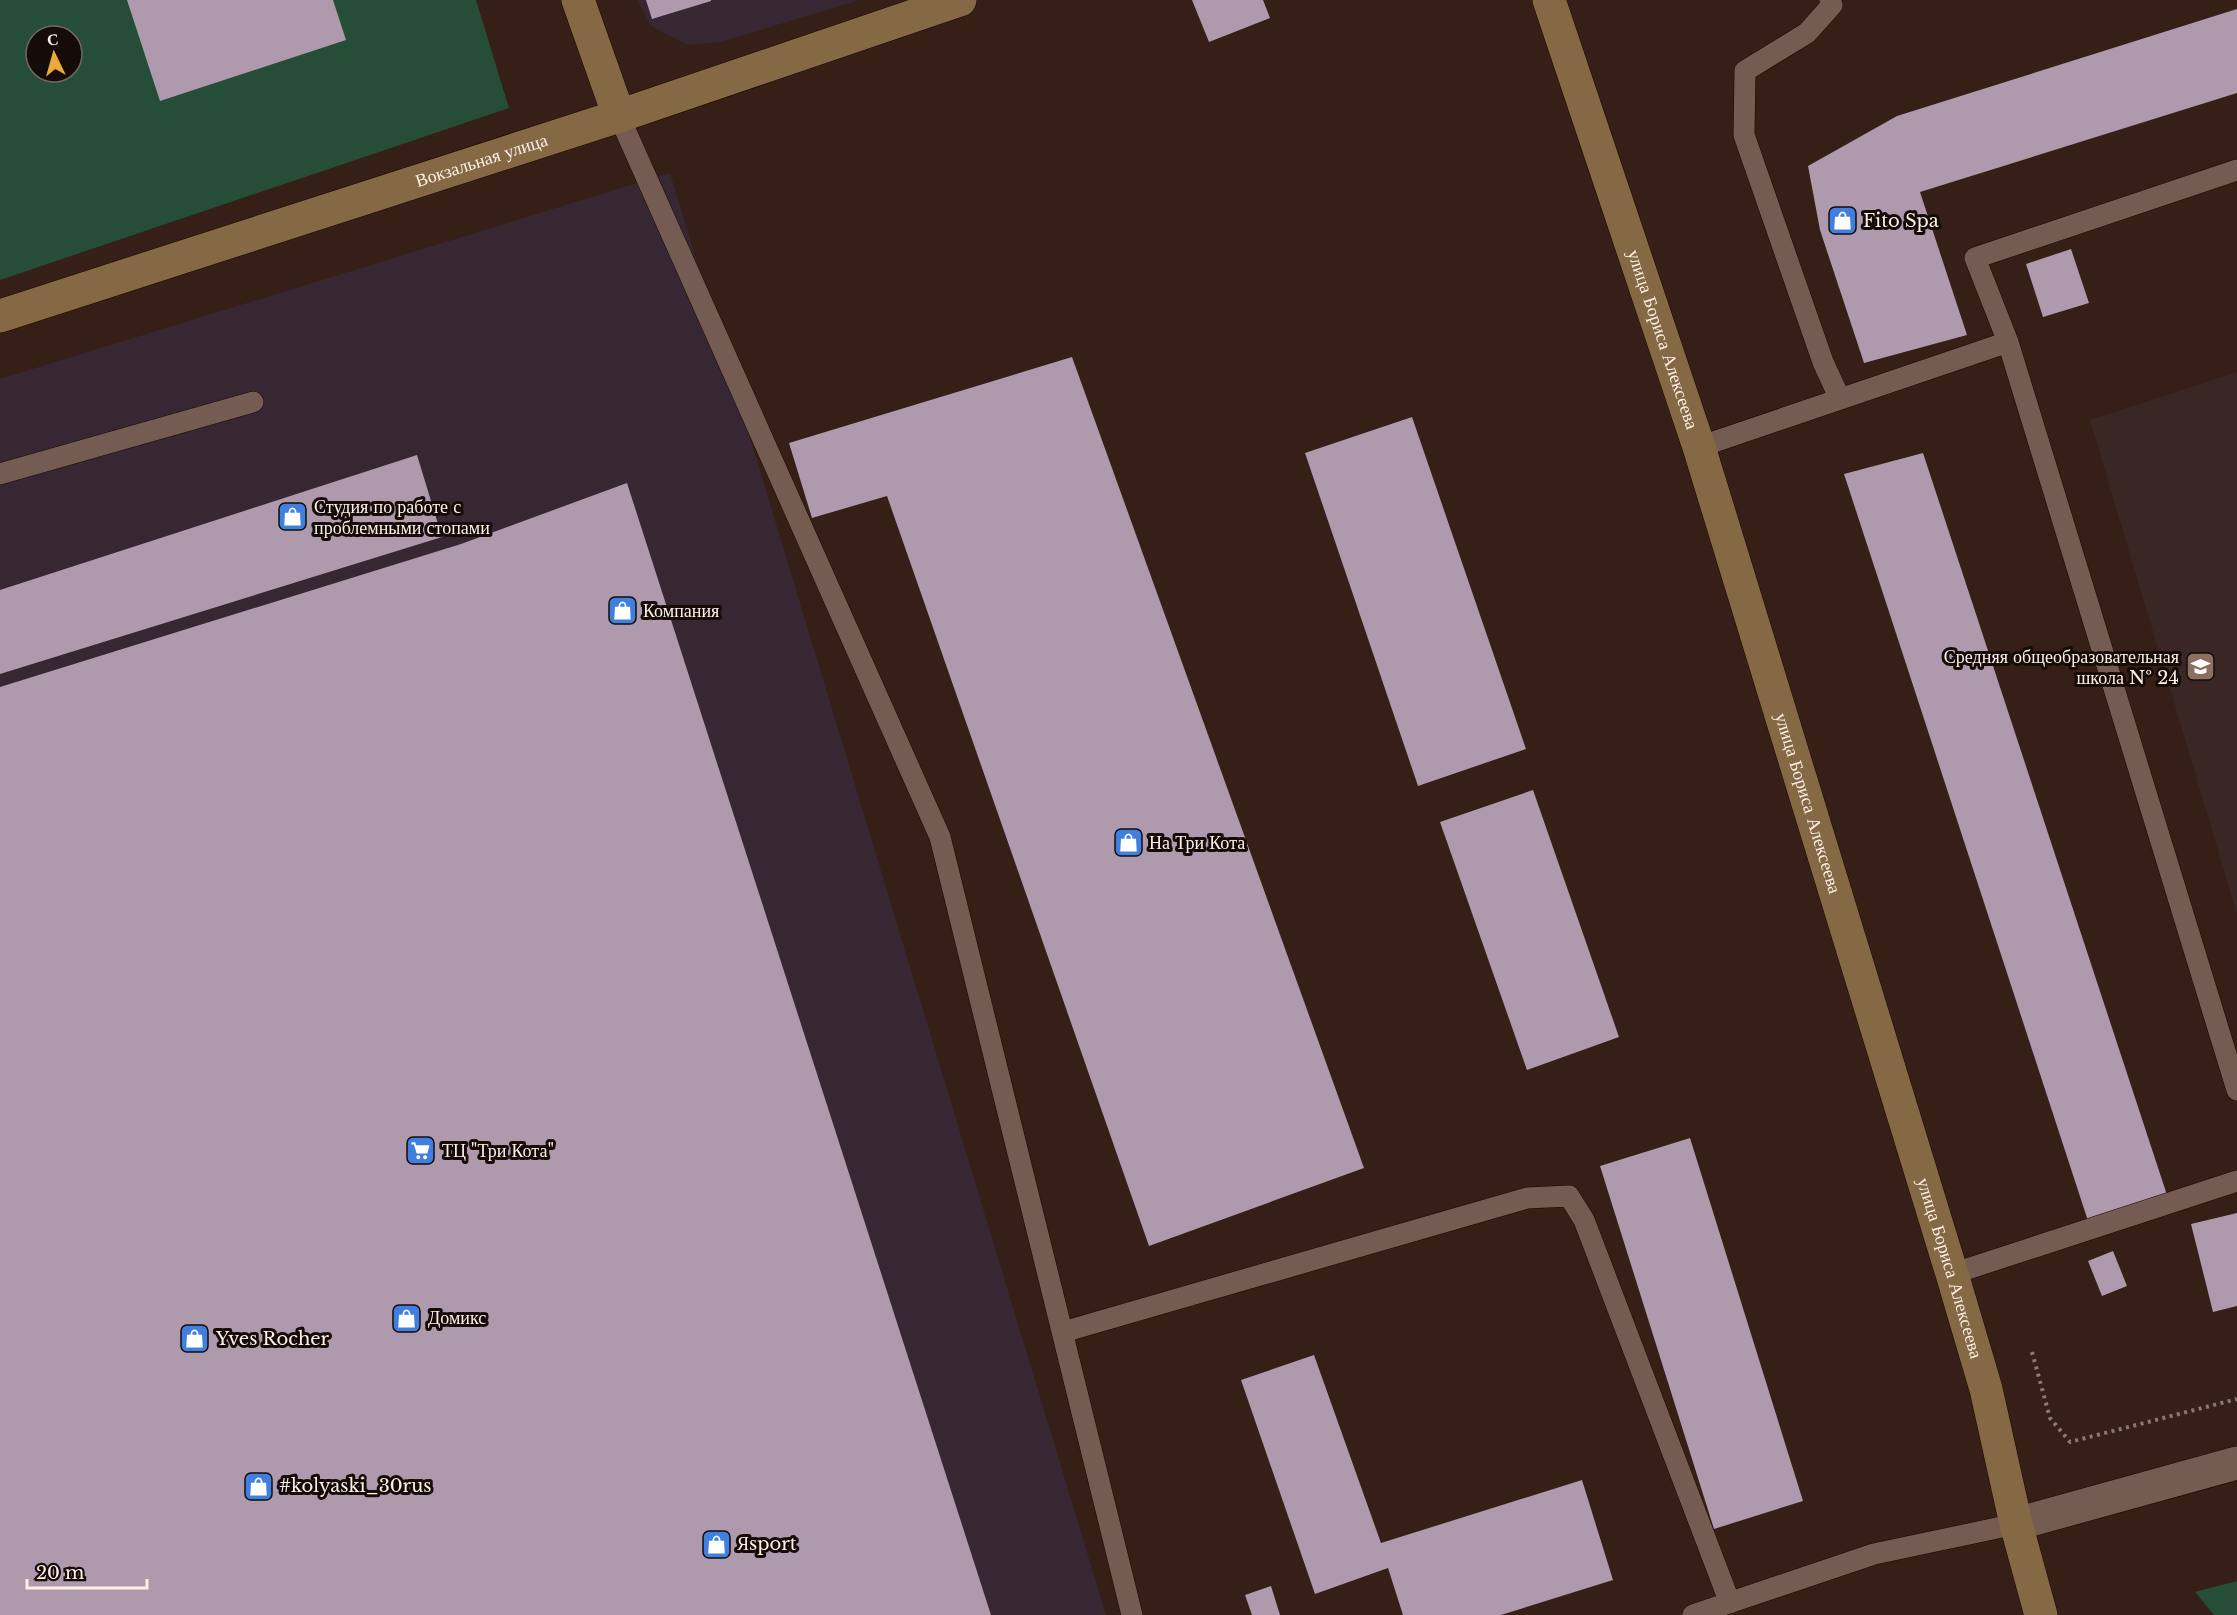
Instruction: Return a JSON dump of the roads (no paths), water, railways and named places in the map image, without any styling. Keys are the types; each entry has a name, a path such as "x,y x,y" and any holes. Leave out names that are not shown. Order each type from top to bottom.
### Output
{"main road":[{"path":"578,0 620,116"},
{"name":"Вокзальная улица","path":"0,316 620,116 960,0"},
{"name":"улица Бориса Алексеева","path":"1555,2 1699,447 1952,1274 1986,1389 2016,1524 2041,1615"}],"street":[{"path":"2016,1524 2237,1463"}],"lane":[{"path":"1830,0 1832,5 1807,33 1745,71 1744,135 1822,362 1840,399"},
{"path":"620,116 940,837 1132,1615"},
{"path":"2237,170 1975,258 2008,342 2237,1090"},
{"path":"1699,447 2008,342"},
{"path":"0,474 253,402"},
{"path":"1952,1274 2237,1181"},
{"path":"1063,1332 1527,1198 1569,1196 1584,1220 1730,1603"},
{"path":"1693,1615 1874,1554 2016,1524"}],"place":[{"name":"Fito Spa","path":"1842,221"},
{"name":"Студия по работе с проблемными стопами","path":"293,517"},
{"name":"Компания","path":"622,611"},
{"name":"Средняя общеобразовательная школа № 24","path":"2200,667"},
{"name":"На Три Кота","path":"1128,843"},
{"name":"ТЦ \"Три Кота\"","path":"421,1151"},
{"name":"Домикс","path":"407,1318"},
{"name":"Yves Rocher","path":"195,1339"},
{"name":"#kolyaski_30rus","path":"258,1486"},
{"name":"Яsport","path":"716,1544"}]}
